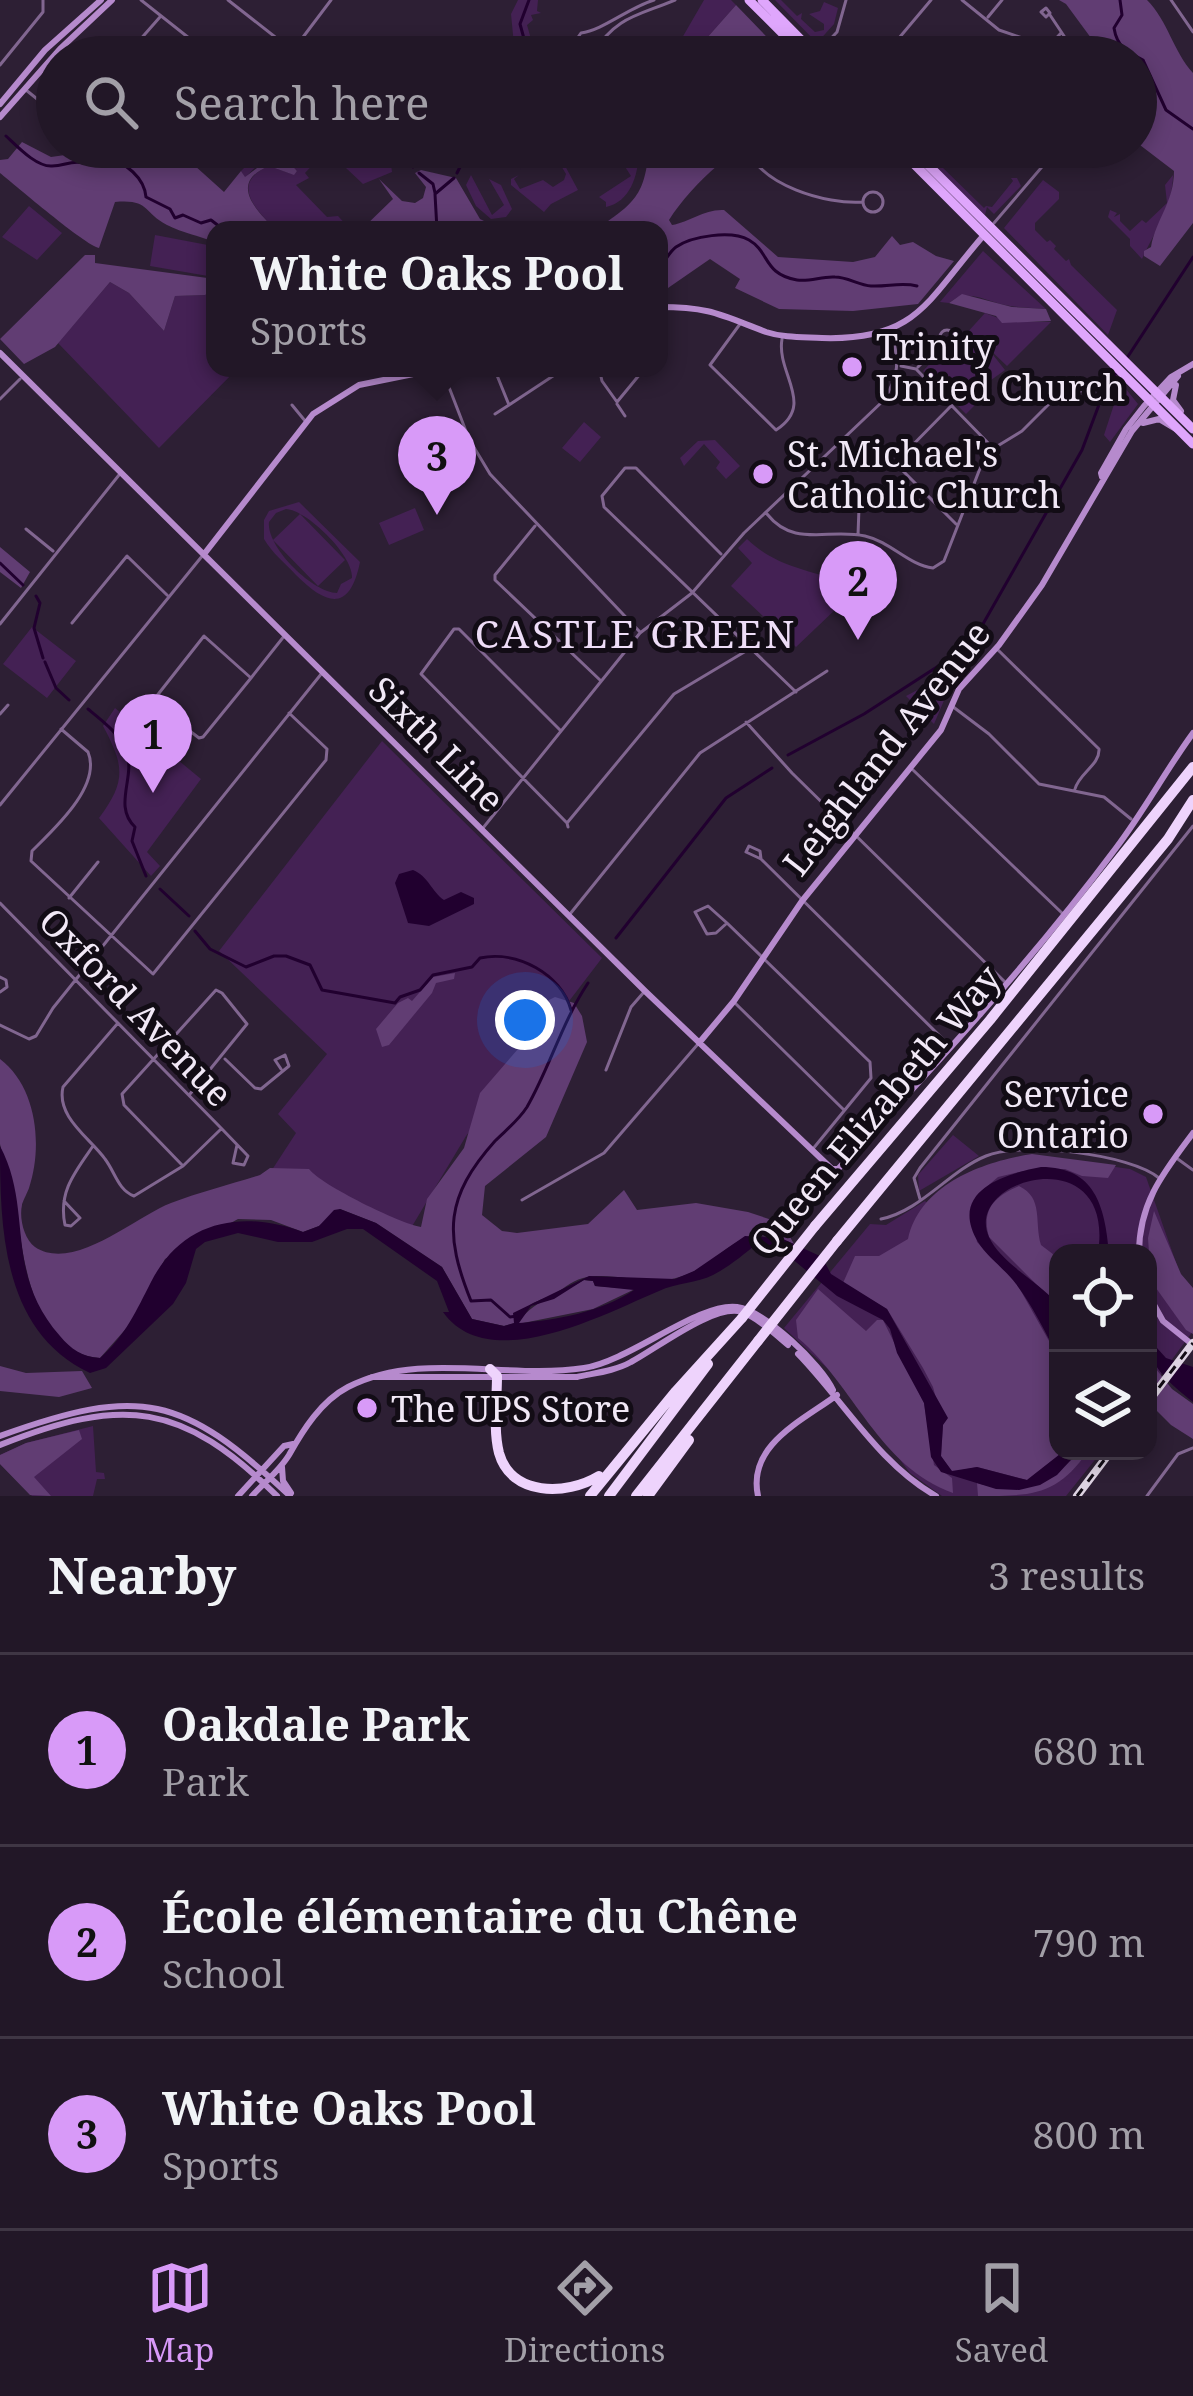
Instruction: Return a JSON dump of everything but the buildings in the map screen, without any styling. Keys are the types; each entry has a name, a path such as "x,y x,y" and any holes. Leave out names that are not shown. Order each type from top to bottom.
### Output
{"highway":[{"path":"1135,841 1193,756"},
{"name":"Queen Elizabeth Way","path":"609,1496 815,1226 1193,767"},
{"name":"Queen Elizabeth Way","path":"636,1496 837,1241 1168,838 1193,800"},
{"path":"1168,838 1193,809"},
{"path":"590,1496 742,1318"},
{"path":"648,1496 736,1370"},
{"path":"497,1372 499,1453 520,1485 548,1496 567,1494 590,1484 616,1463"}],"main road":[{"path":"749,0 790,36"},
{"path":"762,0 795,36"},
{"path":"920,168 1187,428 1193,444"},
{"path":"934,168 987,231"}],"street":[{"path":"0,65 43,11 43,0"},
{"path":"61,36 101,0"},
{"path":"74,36 112,0"},
{"path":"141,0 186,36"},
{"path":"228,0 269,36"},
{"path":"317,0 326,7"},
{"path":"304,36 331,0"},
{"path":"578,36 654,0"},
{"path":"607,36 626,18 675,0"},
{"path":"833,36 846,0"},
{"path":"901,36 931,0"},
{"path":"962,0 999,30 1016,36"},
{"path":"986,19 1003,0"},
{"path":"1172,0 1193,32"},
{"path":"1050,15 1065,36"},
{"path":"143,36 161,16"},
{"path":"592,32 594,36"},
{"path":"1059,36 1063,32"},
{"path":"0,117 36,64"},
{"path":"0,104 36,72"},
{"path":"21,86 36,98"},
{"path":"761,168 777,180 842,202 863,202"},
{"path":"668,307 709,309 783,337 862,339 891,331 921,310 1041,168"},
{"path":"742,321 710,364 776,430 793,416 796,404 780,356 783,337"},
{"path":"483,828 640,633 692,592 766,512 883,401 895,384 898,367 891,331"},
{"path":"916,369 943,343"},
{"name":"Sixth Line","path":"0,352 645,991 832,1169 838,1169 950,1046"},
{"path":"1155,400 1193,364"},
{"path":"898,367 916,369 992,447"},
{"path":"0,399 24,375"},
{"path":"0,805 306,423 358,385 398,377"},
{"path":"446,377 481,460 640,633"},
{"path":"498,377 509,405"},
{"path":"495,414 551,377"},
{"path":"601,377 625,416"},
{"path":"616,402 637,377"},
{"path":"1128,438 1149,419 1187,428 1187,417 1173,400 1177,380"},
{"path":"766,512 791,535 858,535 933,568 944,561 986,452 1022,431 1063,391"},
{"name":"Leighland Avenue","path":"1102,477 1155,400"},
{"name":"Leighland Avenue","path":"699,1043 734,1001 802,901 940,730 959,689 1042,585 1118,442 1155,400"},
{"path":"292,405 306,423"},
{"path":"952,405 895,463 958,525"},
{"path":"723,555 636,467 625,468 602,496 604,507 796,692"},
{"path":"1,620 121,472"},
{"path":"858,535 859,508"},
{"path":"536,525 495,580 601,680"},
{"path":"26,529 55,553"},
{"path":"72,623 127,556 168,596"},
{"path":"560,730 459,629 454,629 422,678 567,825 674,694 752,648"},
{"path":"251,678 204,636 152,702 203,737 251,678 286,634"},
{"path":"996,648 1100,749 1074,791"},
{"path":"0,1025 28,1039 36,1036 110,936 324,671"},
{"path":"569,914 700,753 827,671"},
{"path":"0,714 8,705"},
{"path":"950,705 989,734 1039,784 1105,797 1134,821"},
{"path":"61,729 88,752 91,773 86,787 31,856 32,861 153,974 326,760 327,748 289,713"},
{"path":"746,722 1005,982"},
{"path":"760,859 950,1046 1064,914 1193,733"},
{"path":"909,767 1064,914"},
{"path":"920,1198 914,1178 920,1168 1193,826"},
{"path":"69,899 98,862"},
{"name":"Oxford Avenue","path":"0,903 237,1145"},
{"path":"727,923 707,934 695,912 708,906 727,923 870,1061 871,1078 811,1151"},
{"path":"0,977 7,987 0,992"},
{"path":"183,1166 121,1099 124,1090 216,990 247,1020 223,1057 189,1095"},
{"path":"606,1070 631,1007 645,991"},
{"path":"734,1001 845,1111"},
{"path":"118,1023 63,1087 61,1096 76,1127 128,1195 183,1166 222,1129"},
{"path":"522,1200 604,1153 699,1043"},
{"path":"223,1057 254,1088 261,1089 281,1069"},
{"path":"1139,1244 1141,1220 1159,1178 1193,1133"},
{"path":"64,1202 68,1182 93,1146"},
{"path":"881,1219 985,1156 1004,1151 1066,1151 1146,1167 1159,1178"},
{"path":"1175,1157 1193,1170"},
{"path":"1157,1310 1193,1345"},
{"path":"252,1496 337,1394 371,1377 497,1372 577,1377 630,1363 713,1315 730,1311 745,1314 780,1338 835,1392 896,1468 936,1496"},
{"path":"758,1496 757,1468 768,1447 835,1392"},
{"path":"0,1436 93,1409 156,1408 209,1427 291,1496"},
{"path":"0,1445 100,1416 149,1414 208,1437 259,1473"},
{"path":"238,1496 284,1446 292,1444"},
{"path":"1147,1496 1178,1454 1193,1448"},
{"path":"283,1463 283,1481 291,1496"},
{"path":"267,1480 277,1496"}],"shaded area":[{"path":"518,0 538,0 541,13 531,15 530,36 513,36 511,14"},
{"path":"704,0 731,0 736,5 709,36 683,36"},
{"path":"775,0 797,16 802,13 801,19 815,32 824,30 824,24 809,14 820,11 824,2 838,8 834,24 823,36 810,36"},
{"path":"1059,0 1147,0 1193,73 1193,223 1160,266 1144,256 1171,192 1174,171 1157,158 1157,36 1090,36"},
{"path":"736,5 766,36 709,36"},
{"path":"22,142 36,149 36,168 197,168 224,192 241,171 245,177 266,168 250,180 248,188 268,221 206,221 206,239 167,225 140,205 115,202 99,248 0,173 0,160 8,159"},
{"path":"266,168 297,171 294,168 310,168 305,173 309,178 296,185 327,217 338,216 343,221 268,221 261,214 250,197 250,180"},
{"path":"346,168 392,168 392,172 363,184"},
{"path":"562,168 578,190 544,212 511,185 511,179 519,175 514,179 520,189 543,180 553,187 566,174"},
{"path":"626,168 637,168 621,200 606,207 599,197 631,176"},
{"path":"646,168 715,168 679,206 669,220 672,225 724,210 778,257 853,262 875,257 892,236 900,245 913,242 954,261 918,304 853,311 779,309 735,288 740,279 710,259 668,288 668,221 608,221 636,197"},
{"path":"936,168 943,168 984,208 986,206 992,207 1011,178 1017,178 1021,186 994,214 987,207 985,215"},
{"path":"421,170 456,178 484,221 370,221 393,199 379,179 402,201 415,203 423,198 426,187 415,173"},
{"path":"471,175 492,215 504,205 489,179 501,185 512,209 506,217 491,219 476,206 466,185"},
{"path":"1173,175 1166,208 1142,259 1108,217 1110,210 1117,213 1114,217 1120,214 1130,231 1142,220 1146,223 1167,203 1165,185"},
{"path":"1043,180 1059,192 1059,199 1035,223 1035,230 1117,310 1108,335 1004,228"},
{"path":"29,206 62,233 37,260 2,237"},
{"path":"155,235 206,245 206,276 150,266"},
{"path":"983,251 1046,309 968,296 940,302"},
{"path":"85,255 95,255 95,263 206,278 206,294 175,296 164,331 129,293 110,282 55,347 24,364 0,339"},
{"path":"110,282 129,293 164,331 175,296 206,294 206,377 229,377 159,448 58,343"},
{"path":"962,294 1012,307 1046,309 1051,321 1002,323 996,316 949,303"},
{"path":"985,313 1009,322 1051,322 1007,366 986,346 1005,370 987,383 992,388 966,414 923,371 944,349 955,346"},
{"path":"1121,383 1138,404 1110,442 1104,435"},
{"path":"584,422 601,437 580,462 562,448"},
{"path":"715,440 740,466 726,479 716,468 720,462 704,444 684,466 680,458 698,441"},
{"path":"299,502 360,562 344,596 336,599 318,593 275,553 264,539 269,511","holes":["295,511 328,536 351,569 352,578 337,593 304,577 275,544 269,522 276,513"]},
{"path":"415,508 424,530 389,545 379,523"},
{"path":"300,514 345,560 318,586 273,540"},
{"path":"747,539 786,564 859,587 796,647 731,586 752,563 738,548"},
{"path":"0,547 30,572 21,588 0,572"},
{"path":"32,627 76,661 47,698 3,664"},
{"path":"970,662 951,684 934,724 906,696"},
{"path":"115,708 201,779 147,852 160,866 151,876 99,818 118,783 118,762 103,726"},
{"path":"382,741 602,958 466,1136 411,1228 268,1176 296,1133 278,1114 327,1054 219,951"},
{"path":"413,870 444,900 461,892 474,898 474,904 429,926 408,923 395,883 399,874"},
{"path":"455,973 454,979 436,983 389,1045 382,1047 376,1029 398,1003 412,1001 433,977"},
{"path":"555,997 574,1003 587,1042 546,1137 485,1186 482,1215 502,1231 517,1233 588,1224 624,1190 637,1210 696,1203 748,1212 790,1226 786,1230 794,1244 773,1237 742,1239 693,1272 665,1280 583,1278 530,1305 515,1323 504,1326 472,1319 442,1267 376,1223 340,1209 303,1232 271,1220 238,1219 165,1259 131,1323 100,1358 77,1352 44,1319 27,1270 14,1191 0,1144 0,1059 22,1085 34,1118 36,1154 21,1216 25,1234 35,1247 51,1253 86,1248 171,1203 270,1168 309,1169 362,1203 421,1227 427,1199 464,1148 480,1093 524,1042 547,1001"},
{"path":"953,1135 979,1156 919,1191 918,1175"},
{"path":"0,1146 16,1194 31,1288 42,1312 73,1348 100,1358 130,1322 164,1261 197,1233 216,1225 258,1222 303,1232 340,1209 376,1223 442,1267 472,1319 504,1326 514,1323 513,1313 589,1276 675,1279 745,1236 781,1238 822,1257 831,1274 887,1309 948,1418 943,1425 941,1456 952,1471 977,1467 1027,1480 1053,1460 1071,1460 1040,1485 1019,1490 996,1489 941,1472 931,1457 924,1403 883,1320 837,1296 779,1248 758,1243 713,1275 666,1288 579,1324 518,1340 489,1339 463,1331 443,1312 449,1312 437,1281 363,1229 347,1229 312,1242 278,1242 238,1233 196,1249 186,1283 173,1304 106,1368 90,1373 61,1355 23,1306 12,1276 2,1212","holes":["584,1280 595,1286 634,1290 578,1314 519,1323 531,1306 554,1299"]},
{"path":"1032,1154 1116,1165 1108,1178 1065,1169 1023,1171 998,1177 976,1196 972,1212 977,1242 1017,1284 1049,1341 1053,1460 1027,1480 977,1467 952,1472 941,1456 943,1425 923,1368 887,1309 843,1283 855,1256 879,1256 908,1239 925,1204 939,1190 993,1163"},
{"path":"1037,1156 1130,1169 1146,1177 1187,1294 1193,1331 1157,1380 1157,1244 1049,1244 1049,1460 1095,1460 1066,1496 942,1496 910,1473 840,1380 784,1328 870,1224 886,1225 925,1201 929,1205"},
{"path":"1041,1167 1074,1174 1094,1192 1104,1220 1108,1244 1098,1244 1097,1217 1085,1193 1064,1181 1040,1179 997,1198 987,1216 995,1246 1049,1296 1049,1340 1022,1292 982,1248 971,1224 975,1198 1011,1174"},
{"path":"1019,1186 1032,1197 1041,1245 1049,1251 1049,1297 989,1237 989,1211 1003,1194"},
{"path":"1154,1211 1181,1274 1193,1288 1193,1334 1157,1289 1157,1244 1148,1244"},
{"path":"584,1280 595,1286 635,1289 593,1309 518,1324 538,1304"},
{"path":"818,1289 866,1331 883,1320 924,1403 934,1465 952,1478 953,1493 927,1481 886,1445 798,1338 796,1320"},
{"path":"1157,1348 1166,1358 1193,1367 1193,1402 1157,1367"},
{"path":"0,1366 26,1373 82,1371 92,1388 59,1397 0,1391"},
{"path":"1157,1370 1193,1404 1193,1439 1157,1411"},
{"path":"93,1426 96,1472 104,1473 105,1479 97,1479 93,1496 32,1496 0,1464 0,1455 26,1443"},
{"path":"79,1430 82,1439 34,1477 51,1496 30,1495 0,1464 0,1455 26,1443"},
{"path":"1081,1460 1042,1490 978,1496 977,1483 1004,1487 1033,1482 1070,1461"}],"waterway":[{"path":"523,36 520,24 529,0"},
{"path":"1117,36 1120,0"},
{"path":"1157,90 1166,110 1193,129"},
{"path":"6,136 36,161"},
{"path":"128,168 146,197 170,209 175,218 183,215 206,222"},
{"path":"457,173 460,168"},
{"path":"419,173 433,184 435,193"},
{"path":"436,221 435,194 454,178"},
{"path":"208,221 212,221"},
{"path":"668,257 683,243 732,235 756,245 772,268 786,277 917,286"},
{"path":"1125,361 1193,257"},
{"path":"788,755 864,714 971,645 1082,450 1116,373"},
{"path":"0,563 23,585"},
{"path":"36,596 40,603 34,628 43,658"},
{"path":"45,662 56,688 69,700"},
{"path":"88,709 116,734 127,753 126,810 135,827 132,841 146,876"},
{"path":"616,938 726,798 772,768"},
{"path":"160,889 189,916"},
{"path":"195,931 210,949 246,967 286,956 310,965 322,990 395,1003 420,990 433,975 472,967 480,958 508,958 548,976 571,1010"},
{"path":"517,1316 510,1317 491,1300 471,1301 456,1256 454,1217 466,1180 527,1107 588,983"}],"railway":[{"path":"1157,1390 1193,1343"},
{"path":"1077,1496 1104,1460"}],"place":[{"name":"Trinity United Church","path":"852,367"},
{"name":"St. Michael's Catholic Church","path":"763,474"},
{"name":"White Oaks Pool","path":"437,515"},
{"name":"École élémentaire du Chêne","path":"858,640"},
{"name":"Oakdale Park","path":"153,793"},
{"name":"Service Ontario","path":"1153,1114"},
{"name":"The UPS Store","path":"367,1408"}],"district":[{"name":"CASTLE GREEN","path":"636,632"}]}
